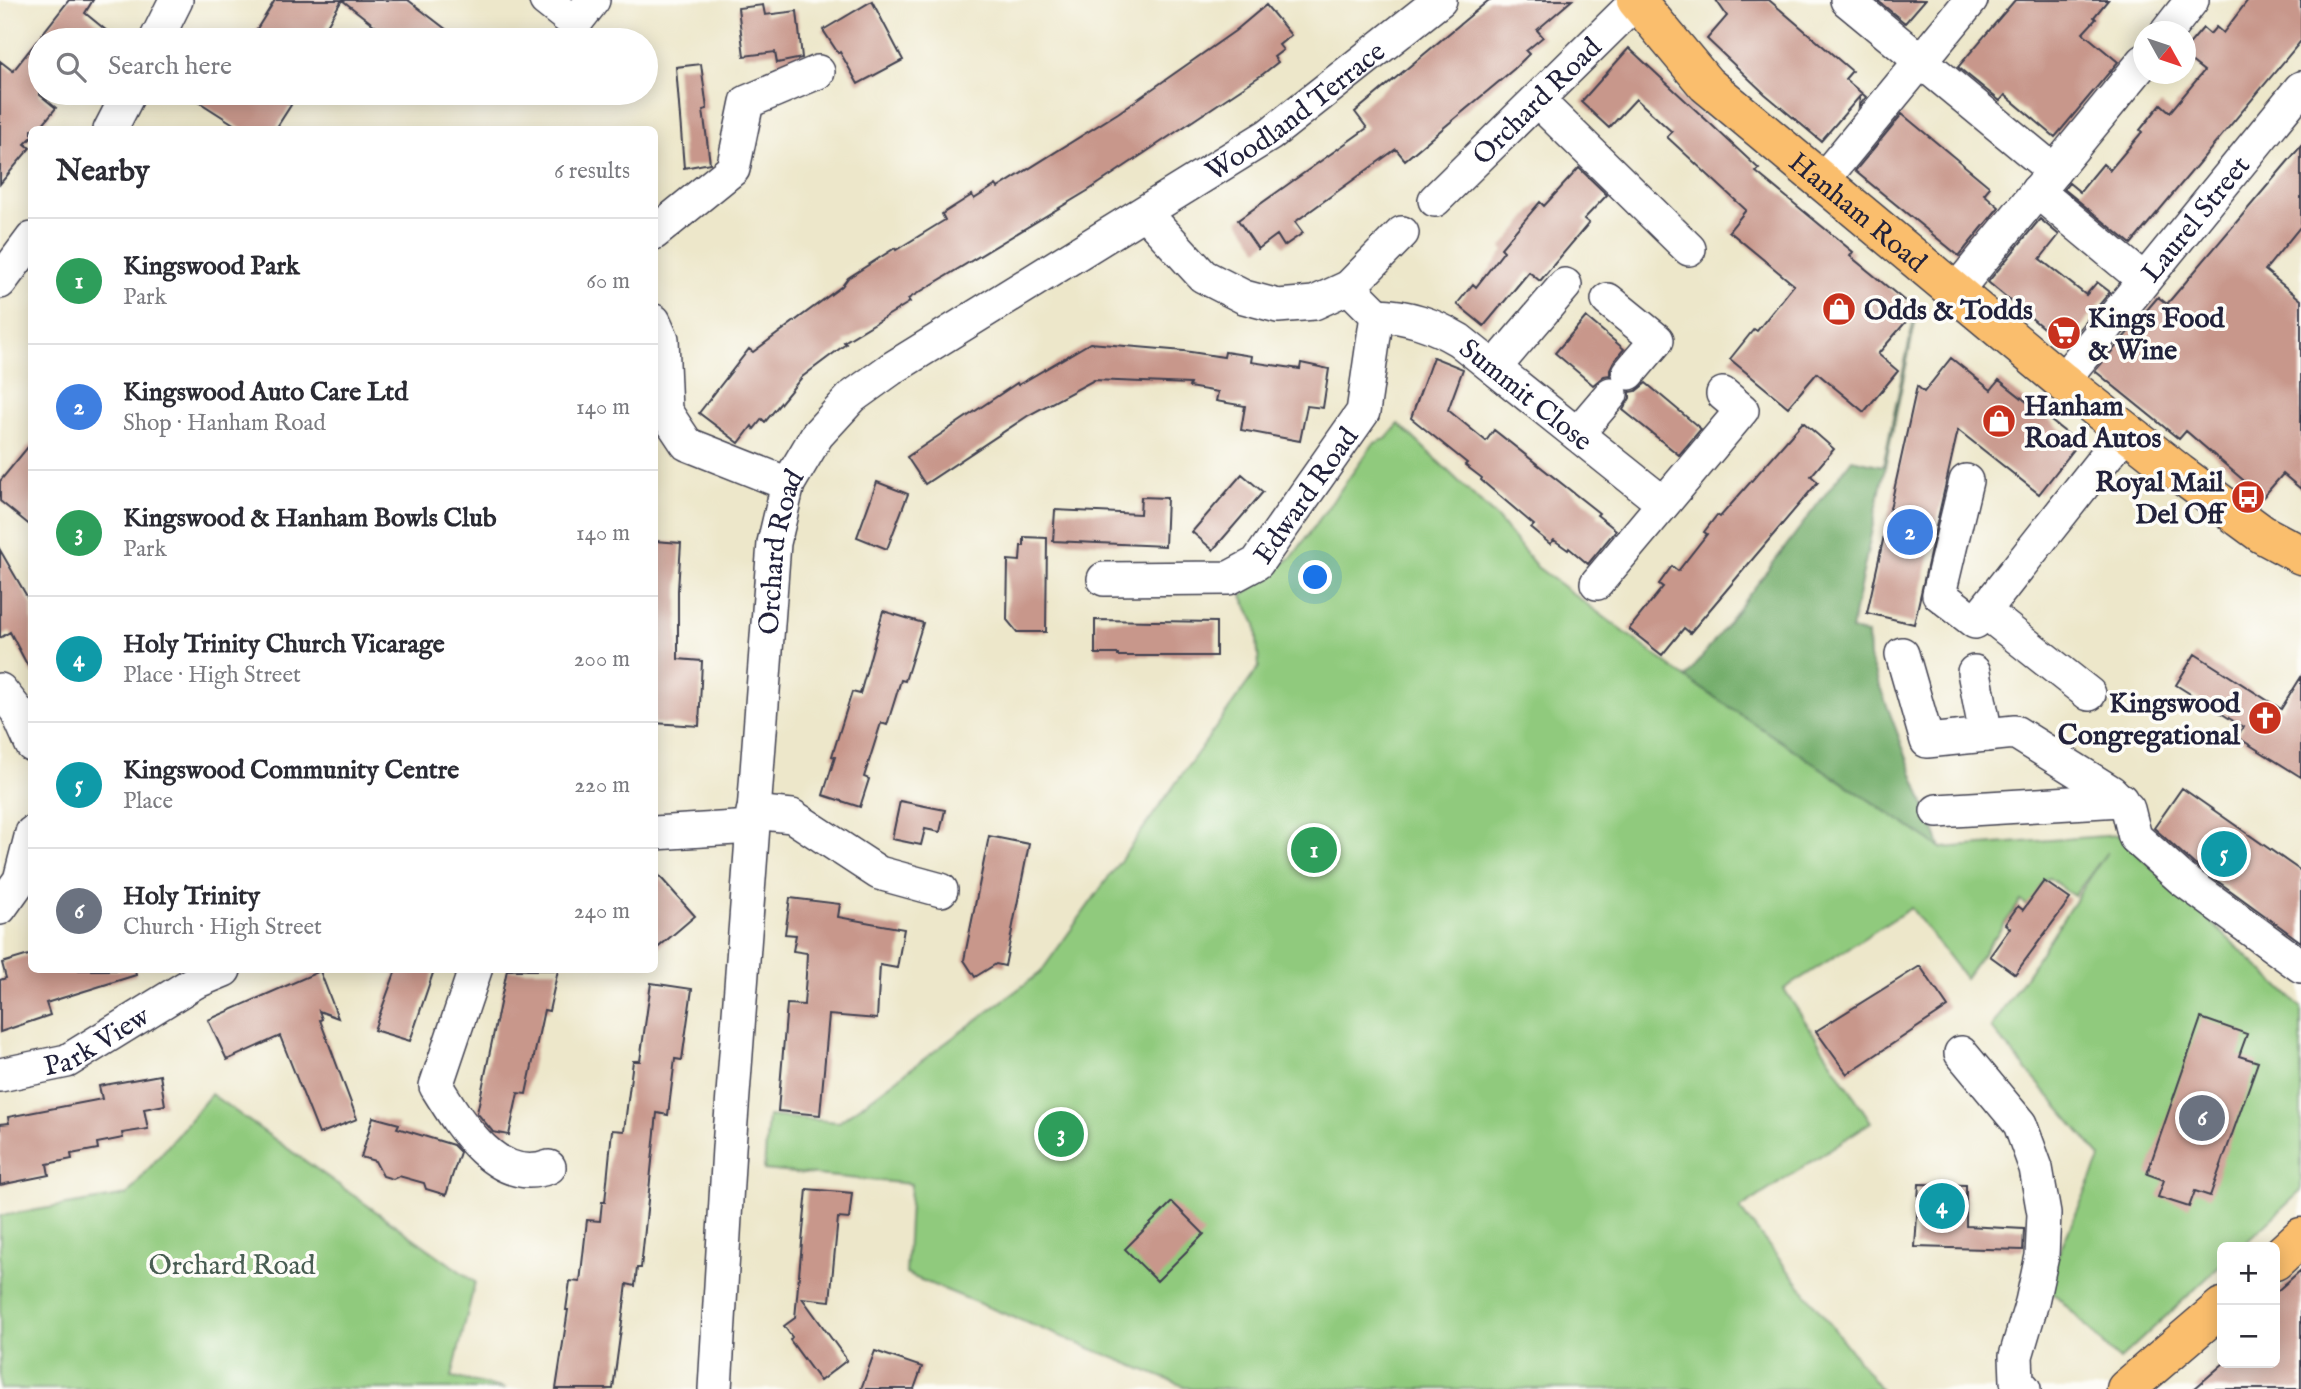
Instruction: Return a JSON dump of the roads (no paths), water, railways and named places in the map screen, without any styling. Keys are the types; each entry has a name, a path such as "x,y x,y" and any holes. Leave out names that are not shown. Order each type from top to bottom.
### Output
{"main road":[{"name":"Hanham Road","path":"1637,1 1706,84 1955,292 2179,473 2262,534 2301,555"},
{"path":"2280,1256 2301,1237"},
{"path":"2126,1389 2217,1311"}],"street":[{"path":"162,28 176,0"},
{"path":"546,0 575,23 593,0"},
{"path":"1847,0 1920,62 2046,181 2144,280"},
{"path":"1822,181 1971,0"},
{"path":"2176,21 2192,0"},
{"name":"Orchard Road","path":"1436,200 1637,1"},
{"name":"Woodland Terrace","path":"1145,212 1269,135 1422,5"},
{"path":"658,230 733,169 747,102 818,72"},
{"path":"1955,292 2133,74"},
{"name":"Laurel Street","path":"2062,381 2301,88"},
{"path":"1537,100 1689,250"},
{"path":"112,126 123,105"},
{"path":"1145,212 1203,276 1244,297 1278,306 1314,303 1349,287 1402,233"},
{"name":"Orchard Road","path":"715,1389 730,1134 774,543 788,484 817,435 852,397 891,369 1145,212"},
{"path":"0,282 28,244"},
{"path":"1495,367 1565,285"},
{"path":"1349,287 1377,315"},
{"path":"1577,433 1657,340 1608,300"},
{"name":"Summit Close","path":"1377,315 1400,316 1421,321 1459,340 1663,503"},
{"name":"Edward Road","path":"1104,579 1228,578 1257,563 1363,412 1377,315"},
{"path":"658,330 662,340 665,411 687,444 788,484"},
{"path":"1597,583 1742,410 1723,394"},
{"path":"1966,481 1939,594 1975,622 2126,431"},
{"path":"1984,611 2089,694"},
{"path":"1902,654 1927,741 2015,732 2121,800 2128,809 2135,837 2182,879 2301,966"},
{"path":"1974,673 1986,735"},
{"path":"0,690 17,711 28,736"},
{"path":"1937,811 2121,800"},
{"path":"658,832 792,816 879,873 941,890"},
{"path":"0,908 20,880 28,849"},
{"name":"Park View","path":"0,1075 67,1061 195,982 216,973"},
{"path":"474,973 436,1086 472,1138 489,1154 513,1168 525,1171 538,1171 549,1167"},
{"path":"1961,1053 2020,1124 2036,1168 2044,1214 2042,1256 2032,1302 2015,1356 2017,1381 2024,1389"}],"place":[{"name":"Odds & Todds","path":"1839,309"},
{"name":"Kings Food & Wine","path":"2064,333"},
{"name":"Hanham Road Autos","path":"1999,421"},
{"name":"Royal Mail Del Off","path":"2248,497"},
{"name":"Kingswood Auto Care Ltd","path":"1910,532"},
{"name":"Kingswood Congregational","path":"2265,718"},
{"name":"Kingswood Park","path":"1314,850"},
{"name":"Kingswood Community Centre","path":"2224,854"},
{"name":"Holy Trinity","path":"2202,1118"},
{"name":"Kingswood & Hanham Bowls Club","path":"1061,1134"},
{"name":"Holy Trinity Church Vicarage","path":"1942,1206"}]}
